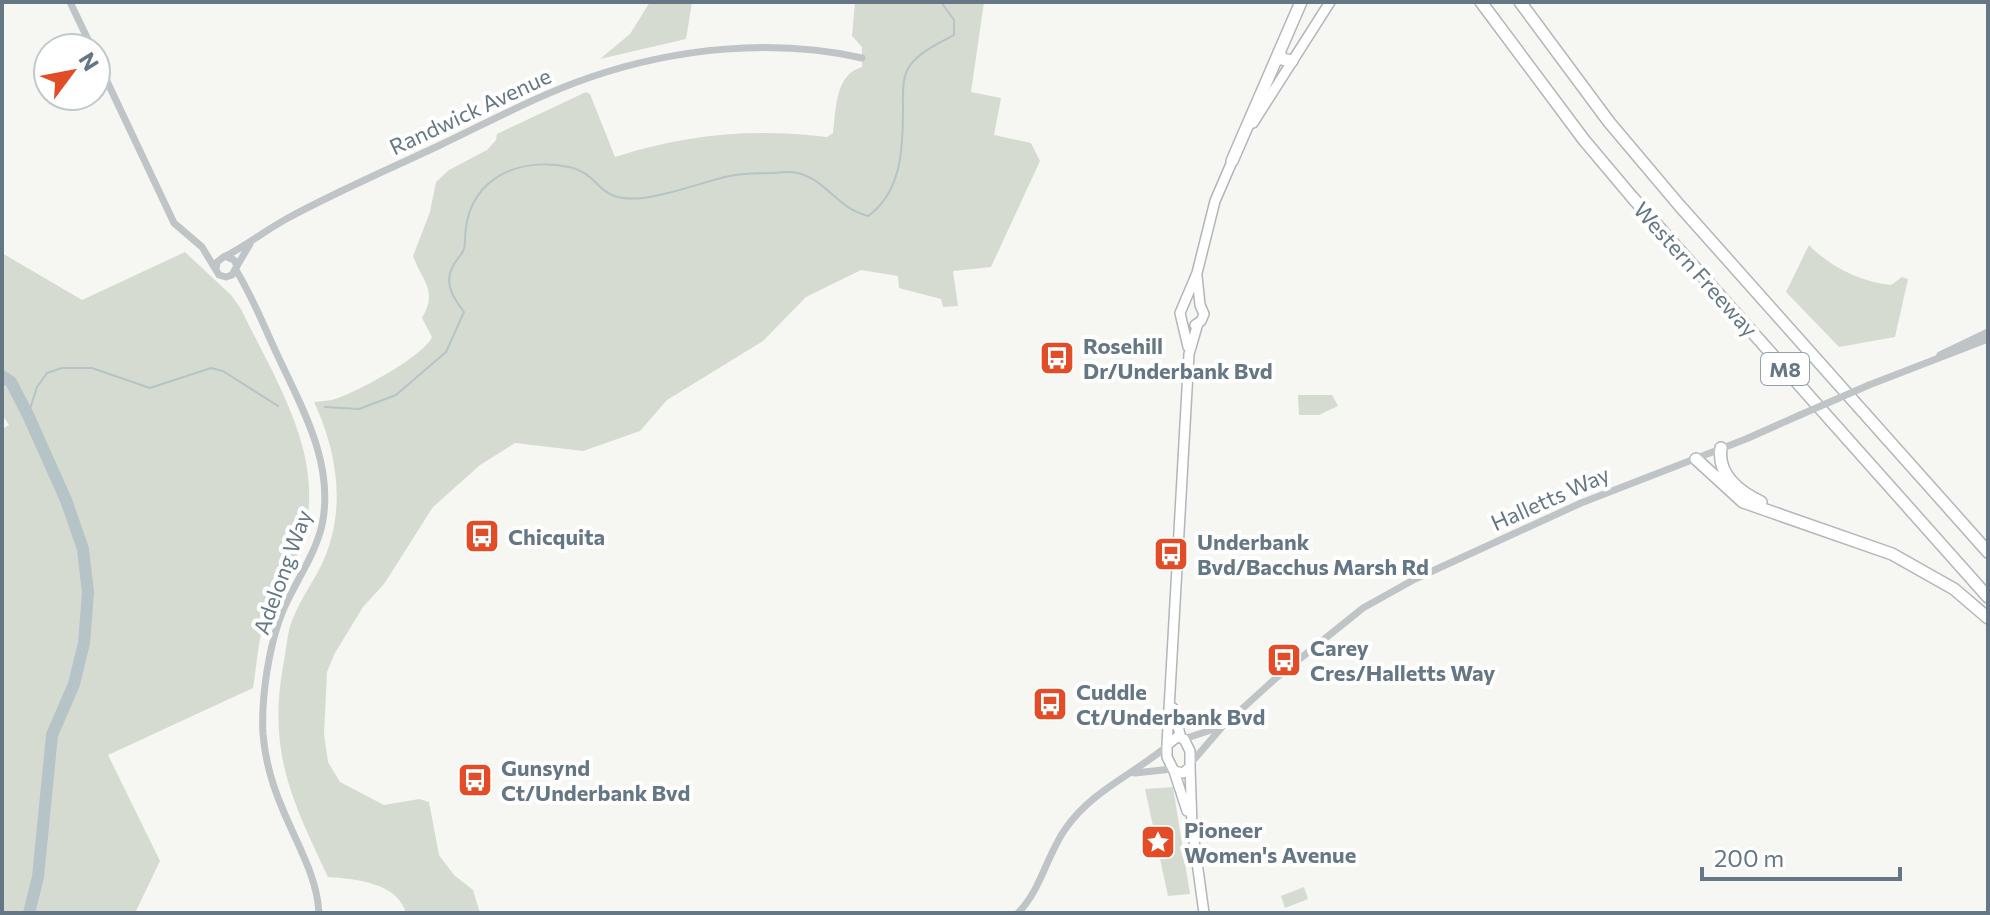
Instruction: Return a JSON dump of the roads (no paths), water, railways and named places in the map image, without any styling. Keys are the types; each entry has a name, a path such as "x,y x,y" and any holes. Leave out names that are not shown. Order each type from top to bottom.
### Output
{"highway":[{"path":"1232,161 1301,2"},
{"name":"Western Freeway","path":"1481,2 1576,130 1632,197 1988,597"},
{"name":"Western Freeway","path":"1520,2 1609,122 1679,205 1988,552"},
{"path":"1279,52 1285,61 1292,61"},
{"path":"1721,448 1725,473 1739,490 1802,522"},
{"path":"1696,459 1743,502 1875,546 1911,563 1954,589 1988,618"}],"main road":[{"path":"1189,354 1180,313 1197,273 1209,219 1232,161 1330,2"},
{"path":"1192,826 1168,762 1167,746 1189,354 1198,323 1204,314 1200,305 1197,273"},
{"path":"1186,303 1200,305"},
{"path":"1183,321 1190,325 1198,323"},
{"path":"1172,673 1173,712 1190,751 1192,826 1204,913"},
{"path":"1167,746 1174,739 1182,738"},
{"path":"1173,770 1183,773 1191,765"}],"street":[{"path":"70,2 84,32"},
{"name":"Randwick Avenue","path":"224,257 317,203 544,95 592,76 643,61 719,50 768,48 862,58"},
{"path":"112,93 174,223 202,247 234,260 236,268 227,277 219,275 202,247"},
{"name":"Randwick Avenue","path":"236,268 251,242"},
{"path":"216,269 217,262 224,257"},
{"name":"Adelong Way","path":"236,268 311,429 324,479 325,504 321,526 279,620 266,684 263,726 272,780 317,887 319,913"},
{"name":"Adelong Way","path":"227,277 250,296"},
{"name":"Halletts Way","path":"1927,362 1988,332"},
{"name":"Halletts Way","path":"1191,765 1222,727 1276,678 1372,602 1631,482 1696,459 1869,385 1988,339"},
{"name":"Halletts Way","path":"1182,738 1222,727"},
{"path":"1018,913 1031,897 1056,844 1074,817 1101,791 1167,746"},
{"path":"1130,774 1173,770"}],"waterway":[{"path":"325,407 359,409 396,395 446,352 464,312 454,297 449,280 452,268 464,250 467,221 473,203 483,189 511,170 548,165 569,167 588,176 607,192 627,198 664,194 737,175 795,172 817,182 847,207 868,216 888,194 898,168 903,86 909,66 920,55 954,35 954,20 941,2"},
{"path":"28,415 37,387 47,373 62,368 92,368 150,388 211,368 223,371 278,406"},
{"path":"2,376 11,382 66,500 83,549 88,593 84,643 74,684 52,735 38,877 29,913"}],"place":[{"name":"Rosehill Dr/Underbank Bvd","path":"1057,358"},
{"name":"Chicquita","path":"482,536"},
{"name":"Underbank Bvd/Bacchus Marsh Rd","path":"1171,554"},
{"name":"Carey Cres/Halletts Way","path":"1284,660"},
{"name":"Cuddle Ct/Underbank Bvd","path":"1050,704"},
{"name":"Gunsynd Ct/Underbank Bvd","path":"475,780"},
{"name":"Pioneer Women's Avenue","path":"1158,842"}]}
